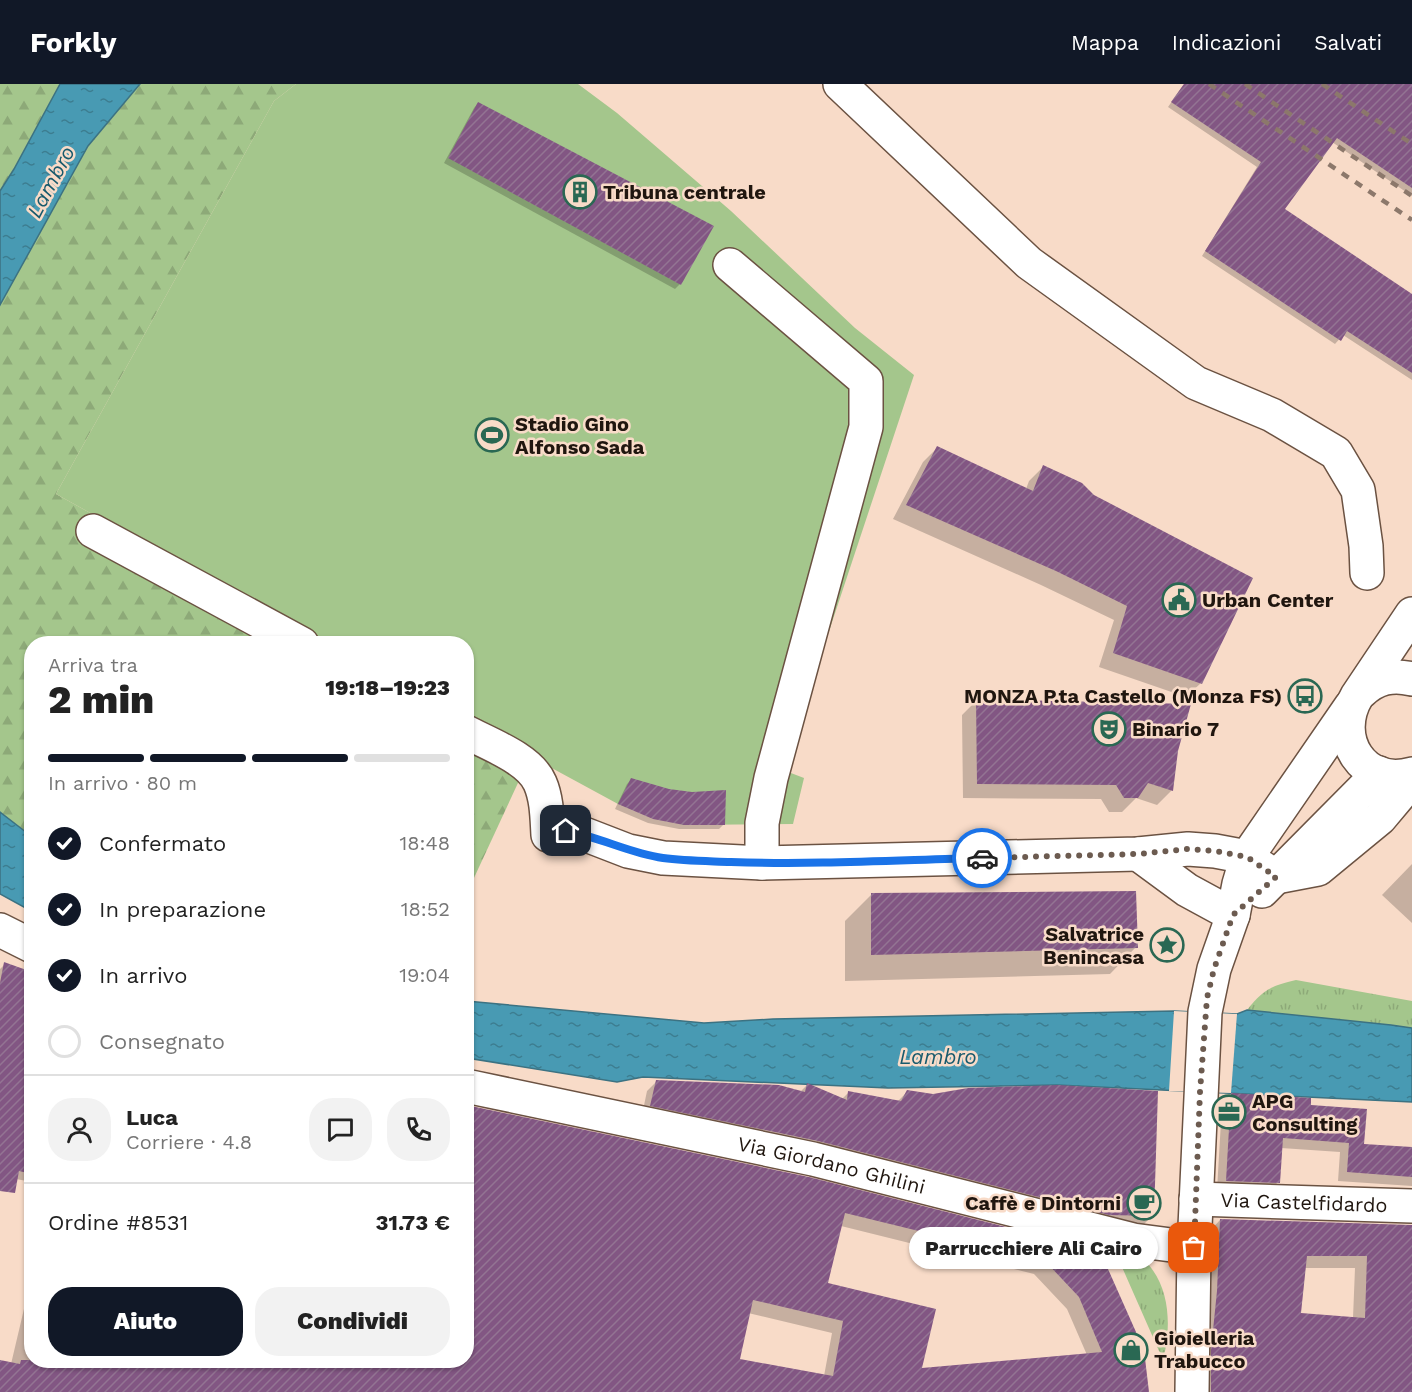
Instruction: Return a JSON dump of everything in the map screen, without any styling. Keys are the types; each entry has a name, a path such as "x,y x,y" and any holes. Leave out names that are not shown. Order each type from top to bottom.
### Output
{"street":[{"path":"840,84 1029,263 1196,383 1272,414 1336,453 1358,490 1366,546 1367,573"},
{"path":"730,265 866,381 866,428 771,778 762,823 762,863"},
{"path":"93,531 287,636"},
{"path":"1411,616 1409,647 1412,669"},
{"path":"1192,1392 1194,1248 1200,1092 1205,1012 1214,969 1233,915 1247,857 1411,616"},
{"path":"1412,679 1401,676 1383,678 1356,699 1347,722 1351,746 1360,761 1379,773 1401,777 1412,774"},
{"path":"474,736 526,765 540,781 545,797 548,835 566,831 584,834 628,851 663,858 762,863 1138,854 1188,849 1247,857 1276,877 1318,869 1380,818 1412,780"},
{"path":"1233,915 1276,877 1379,773"},
{"path":"1138,854 1187,890 1233,915"},
{"path":"0,930 24,942"},
{"name":"Via Giordano Ghilini","path":"474,1088 813,1159 1133,1240 1194,1248"},
{"name":"Via Castelfidardo","path":"1196,1199 1412,1206"}],"green space":[{"path":"0,84 60,84 0,191"},
{"path":"140,84 296,84 274,101 56,494 312,636 24,636 24,831 0,812 0,305 88,146"},
{"name":"Stadio Gino Alfonso Sada","path":"296,84 578,84 617,113 731,211 855,328 914,375 783,770 804,778 793,824 684,825 618,804 474,726 474,636 312,636 56,494 274,101"},
{"path":"474,726 530,757 474,878"},
{"path":"1296,980 1412,1001 1412,1028 1247,1010 1268,990"},
{"path":"1127,1253 1148,1264 1165,1296 1168,1332 1164,1356 1159,1351 1118,1258"}],"water":[{"name":"Lambro","path":"60,84 140,84 88,146 0,305 0,191"},
{"path":"0,812 24,831 24,907 0,894"},
{"name":"Lambro","path":"474,1002 704,1023 773,1019 1174,1011 1237,1014 1247,1010 1412,1028 1412,1102 1057,1085 888,1088 643,1077 617,1082 474,1059"}],"pier":[{"path":"1174,1011 1237,1014 1231,1093 1169,1091"}],"building":[{"path":"1184,84 1412,84 1412,188 1337,138 1285,209 1412,294 1412,373 1347,331 1341,341 1205,251 1261,162 1171,102"},
{"name":"Tribuna centrale","path":"478,102 714,226 681,285 448,158"},
{"name":"Urban Center","path":"937,446 1033,491 1043,465 1082,483 1094,495 1253,578 1202,684 1113,653 1127,606 1056,571 906,505"},
{"path":"976,699 1191,704 1178,751 1173,791 1148,783 1138,798 1124,798 1116,785 977,784"},
{"path":"631,778 669,789 692,792 726,790 725,825 684,825 653,819 618,804"},
{"path":"1136,891 1138,948 871,955 871,893"},
{"path":"4,962 24,969 24,1172 19,1171 15,1193 0,1191 0,983"},
{"path":"656,1080 779,1085 805,1092 807,1083 847,1100 848,1091 901,1101 907,1090 933,1094 968,1088 1058,1085 1158,1091 1154,1216 1109,1215 818,1141 650,1106"},
{"path":"1231,1093 1311,1098 1311,1105 1367,1109 1364,1144 1412,1147 1412,1177 1347,1172 1349,1143 1283,1138 1280,1183 1226,1181"},
{"path":"474,1107 809,1177 1089,1248 1089,1254 1108,1269 1144,1350 1149,1392 0,1392 0,1360 20,1364 21,1360 24,1360 24,1368 474,1368","holes":["845,1213 1046,1262 1079,1297 1102,1352 922,1368 936,1309 828,1283","753,1300 843,1321 833,1376 740,1359"]},
{"path":"1220,1219 1412,1225 1412,1392 1211,1392 1211,1350 1217,1291","holes":["1307,1256 1367,1256 1365,1318 1301,1313"]}],"railway":[{"path":"1209,84 1412,220"},
{"path":"1245,84 1412,196"},
{"path":"1322,84 1412,144"}],"way so far":[{"path":"982,858 1138,854 1188,849 1247,857 1276,877 1233,915 1214,969 1207,998 1200,1092 1194,1248"}],"place":[{"name":"Tribuna centrale","path":"580,192"},
{"name":"Stadio Gino Alfonso Sada","path":"492,435"},
{"name":"Urban Center","path":"1179,600"},
{"name":"MONZA P.ta Castello (Monza FS)","path":"1305,696"},
{"name":"Binario 7","path":"1109,729"},
{"name":"Salvatrice Benincasa","path":"1167,945"},
{"name":"APG Consulting","path":"1229,1112"},
{"name":"Caffè e Dintorni","path":"1144,1203"},
{"name":"Parrucchiere Ali Cairo","path":"1194,1248"},
{"name":"Gioielleria Trabucco","path":"1131,1350"}],"route":[{"path":"566,831 584,834 628,851 663,858 709,861 762,863 982,858"}]}
